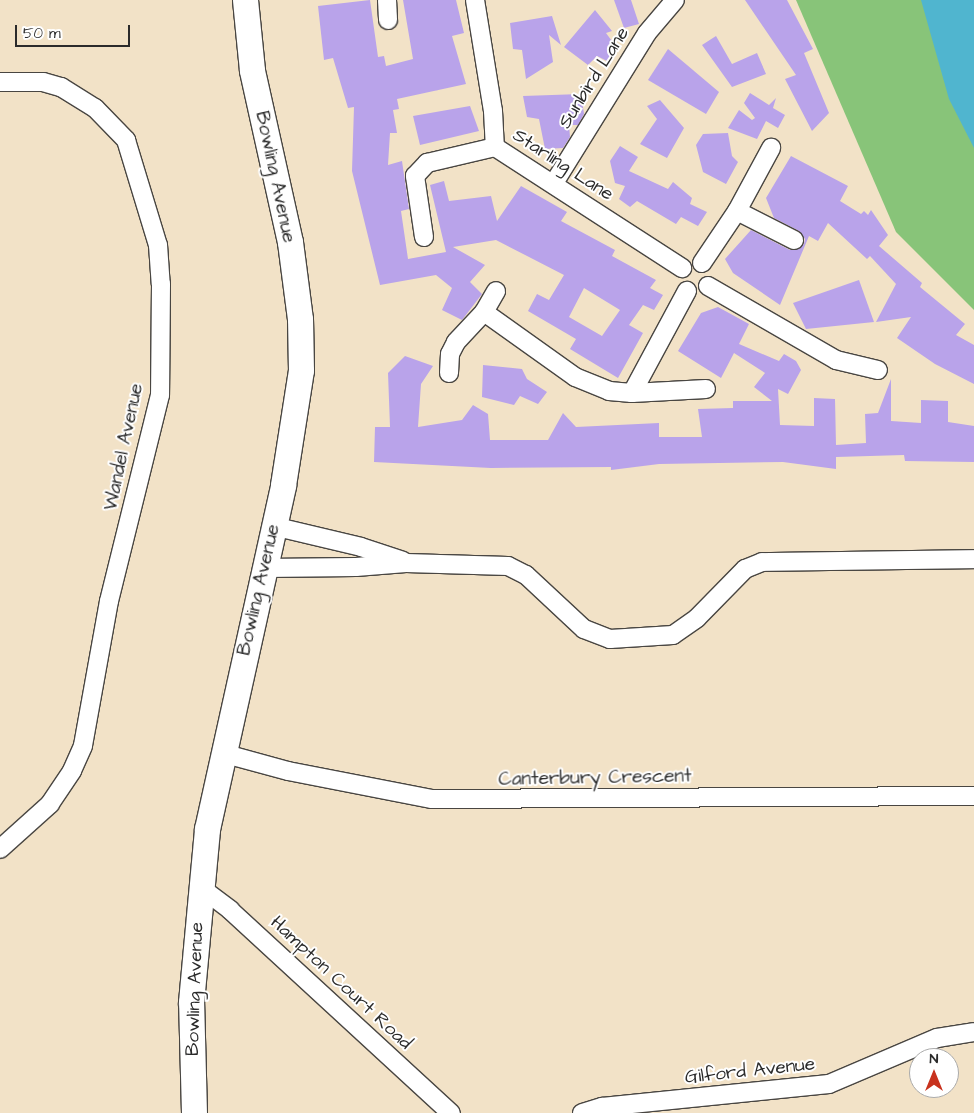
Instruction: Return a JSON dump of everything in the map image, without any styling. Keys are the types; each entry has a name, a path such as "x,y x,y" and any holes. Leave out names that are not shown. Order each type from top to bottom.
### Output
{"main road":[{"name":"Bowling Avenue","path":"234,0 241,48 252,70"},
{"name":"Bowling Avenue","path":"194,1113 191,1002 200,887 222,753 264,568 298,402 300,319 290,242 252,70 245,0"}],"street":[{"path":"386,0 388,20"},
{"name":"Starling Lane","path":"475,0 493,112 495,147 554,183 682,268"},
{"name":"Sunbird Lane","path":"554,183 647,33 675,0"},
{"name":"Wandel Avenue","path":"0,82 43,82 61,87 95,108 126,140 158,245 161,284 160,395 109,601 82,746 72,771 50,804 0,849"},
{"path":"424,237 415,176 426,163 495,147"},
{"path":"702,263 737,211 771,148"},
{"path":"737,211 794,240"},
{"path":"693,261 702,263 709,271 708,286 696,293 687,291 680,283 682,268 693,261"},
{"path":"708,286 836,360 878,370"},
{"path":"449,373 450,354 456,342 484,312 496,291"},
{"path":"632,393 687,291"},
{"path":"484,312 575,377 609,391 632,393 706,390"},
{"path":"273,526 360,546 406,562"},
{"path":"264,568 356,567 406,562 482,563 515,568 584,629 610,640 655,638 678,633 697,618 745,569 762,562 974,559"},
{"name":"Canterbury Crescent","path":"222,753 288,771 432,799 974,796"},
{"name":"Hampton Court Road","path":"200,887 230,910 451,1113"},
{"name":"Gilford Avenue","path":"582,1113 602,1107 821,1086 852,1076 936,1038 974,1032"}],"green space":[{"path":"796,0 974,0 974,310 896,232"}],"water":[{"path":"921,0 974,0 974,148 949,99"}],"building":[{"path":"370,0 378,57 384,56 386,66 413,59 403,0 456,0 464,33 452,36 466,84 397,99 399,109 393,110 397,133 390,133 388,165 402,161 409,209 401,211 408,259 446,252 430,185 444,181 449,201 491,196 497,221 521,186 567,212 561,221 615,250 612,256 656,280 650,288 663,295 654,310 643,305 629,325 643,333 618,378 570,349 576,339 528,311 537,294 549,300 564,275 496,240 453,247 485,265 470,282 482,294 462,320 442,310 452,288 436,275 380,285 352,171 354,107 348,108 333,58 324,60 318,6","holes":["584,288 620,310 602,336 569,317"]},
{"path":"614,0 631,0 639,24 624,28"},
{"path":"745,0 787,0 813,49 804,53 829,113 812,131 785,79 796,75"},
{"path":"595,10 612,31 606,33 617,48 607,61 597,56 588,65 564,47"},
{"path":"552,16 561,45 549,35 553,62 526,79 522,50 513,49 510,23"},
{"path":"716,36 732,64 757,53 766,74 732,87 702,45"},
{"path":"668,49 719,92 706,114 648,80"},
{"path":"750,93 769,105 776,98 773,108 785,115 778,128 766,121 757,139 728,128 739,110 752,120 755,118 744,103"},
{"path":"581,94 584,114 578,125 569,125 570,137 563,148 545,149 539,119 527,117 523,96"},
{"path":"660,100 684,128 667,158 640,144 657,119 647,106"},
{"path":"470,106 479,131 420,145 413,116"},
{"path":"728,133 732,156 738,162 726,184 703,172 696,145 703,134"},
{"path":"620,146 638,157 629,171 668,189 673,182 692,198 690,204 707,212 698,226 681,217 676,224 637,201 630,207 619,199 625,186 615,183 610,161"},
{"path":"791,156 848,186 840,201 861,214 864,211 868,215 871,210 888,235 879,246 922,283 920,287 965,324 956,335 974,345 974,384 935,364 897,338 911,317 876,322 896,284 870,256 867,259 828,223 818,241 809,236 780,305 733,273 725,259 751,230 790,250 799,249 804,244 805,239 799,231 774,218 766,198"},
{"path":"859,280 874,322 806,329 793,303"},
{"path":"718,307 749,324 739,344 779,361 784,354 796,361 801,370 788,394 778,389 780,425 814,426 814,398 835,399 836,445 866,443 865,414 878,413 891,379 891,421 921,423 921,400 948,401 948,422 974,426 974,462 905,461 904,455 836,457 836,469 783,462 659,464 611,470 611,467 491,468 374,462 375,427 390,427 388,373 405,356 433,366 421,384 418,427 462,420 473,405 488,414 490,440 548,440 563,413 576,427 659,423 659,437 702,437 698,409 733,408 733,401 772,401 754,387 765,373 734,353 721,378 678,351 701,313"},
{"path":"483,365 522,369 527,379 547,392 538,404 520,396 514,405 482,397"}]}
